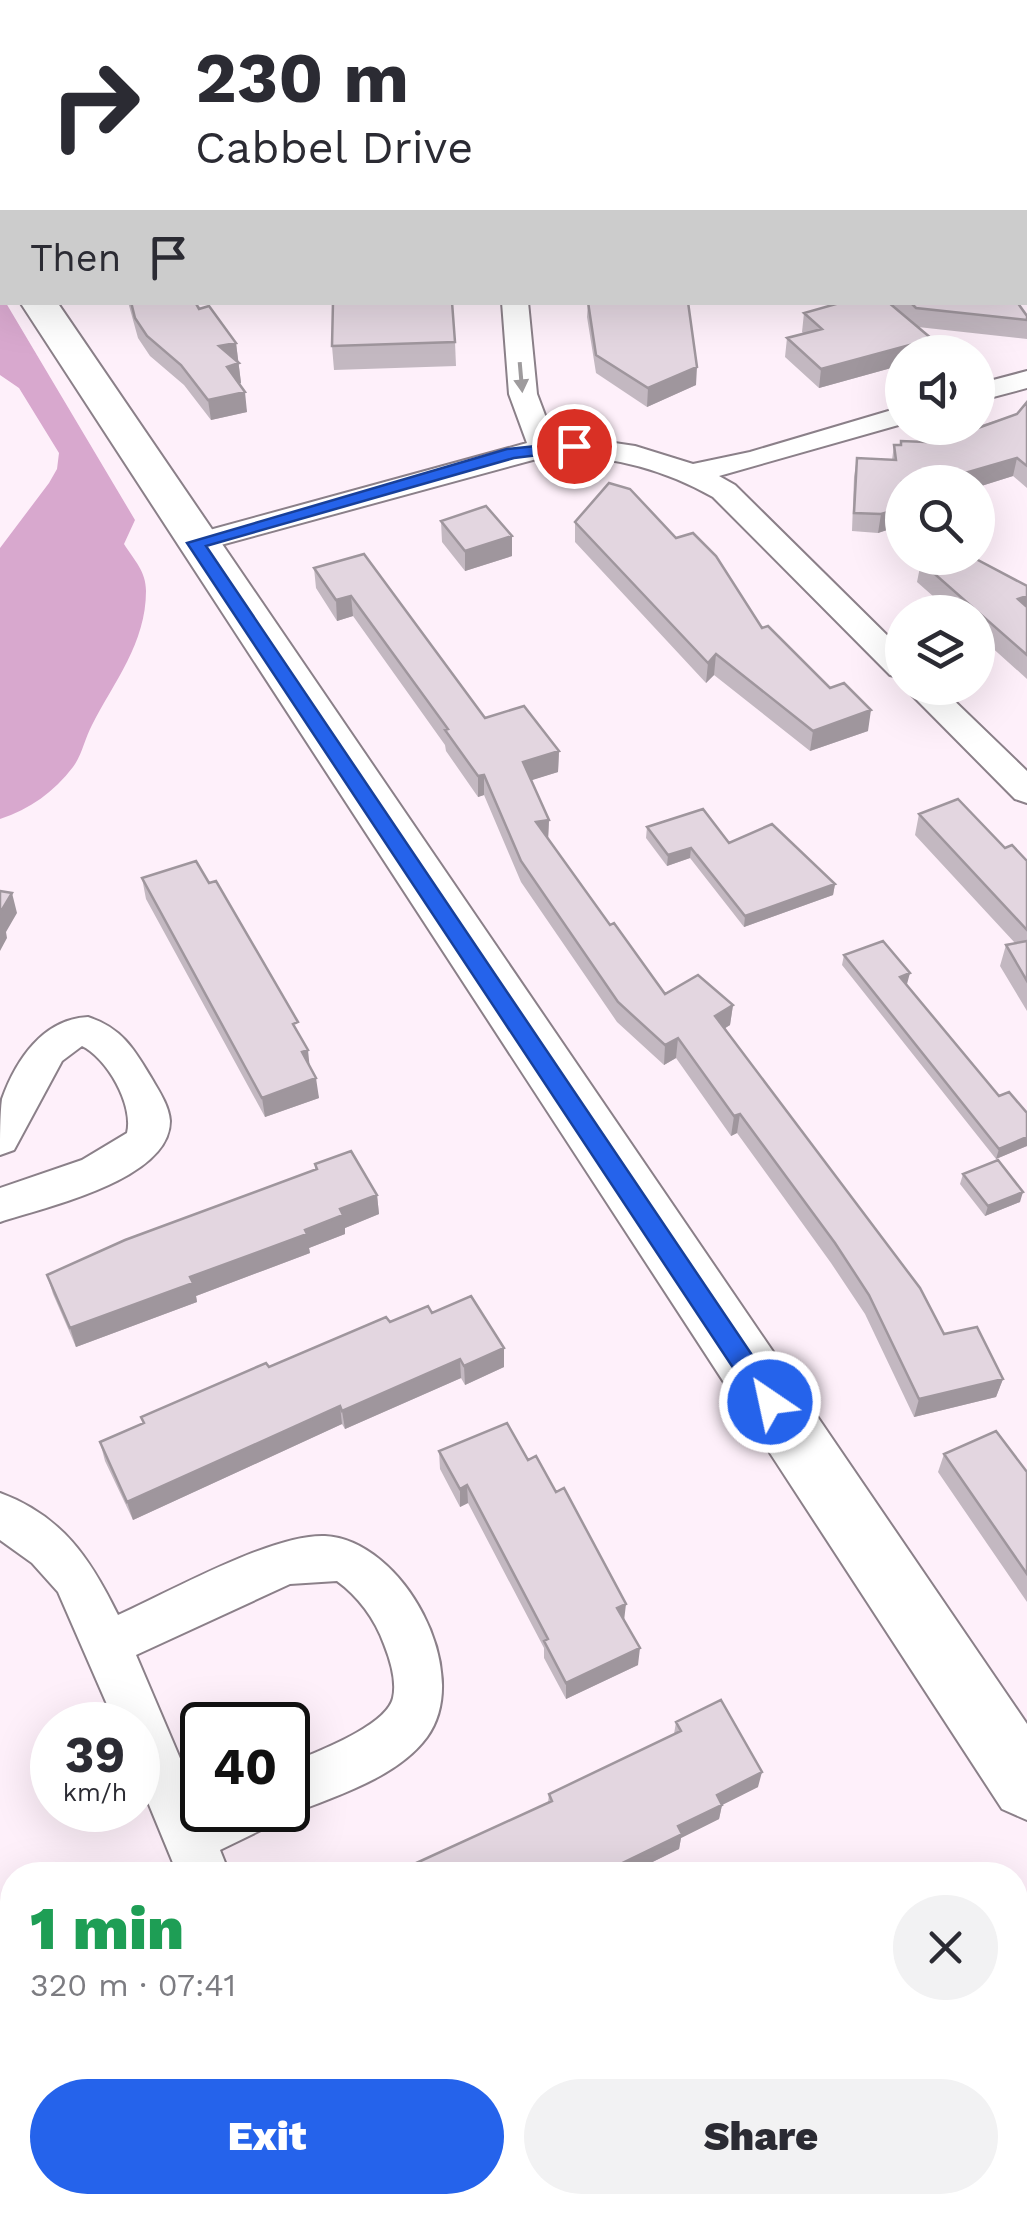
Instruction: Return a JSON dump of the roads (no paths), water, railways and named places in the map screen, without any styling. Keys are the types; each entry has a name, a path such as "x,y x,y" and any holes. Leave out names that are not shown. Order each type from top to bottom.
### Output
{"street":[{"path":"40,305 1027,1785"},
{"path":"515,305 523,394 544,448"},
{"path":"995,388 1027,378"},
{"path":"692,472 743,462 885,421"},
{"path":"196,543 544,448 574,446 635,455 692,472 724,492 885,651"},
{"path":"939,705 1027,791"},
{"path":"0,1139 48,1051 59,1040 76,1033 94,1033 111,1042 148,1108 150,1122 143,1143 123,1160 0,1204"},
{"path":"0,1514 50,1548 74,1577 108,1644 196,1857 223,1832"},
{"path":"108,1644 283,1564 306,1558 330,1558 364,1571 377,1583 418,1666 421,1681 415,1712 402,1730 383,1744 310,1779"}]}
